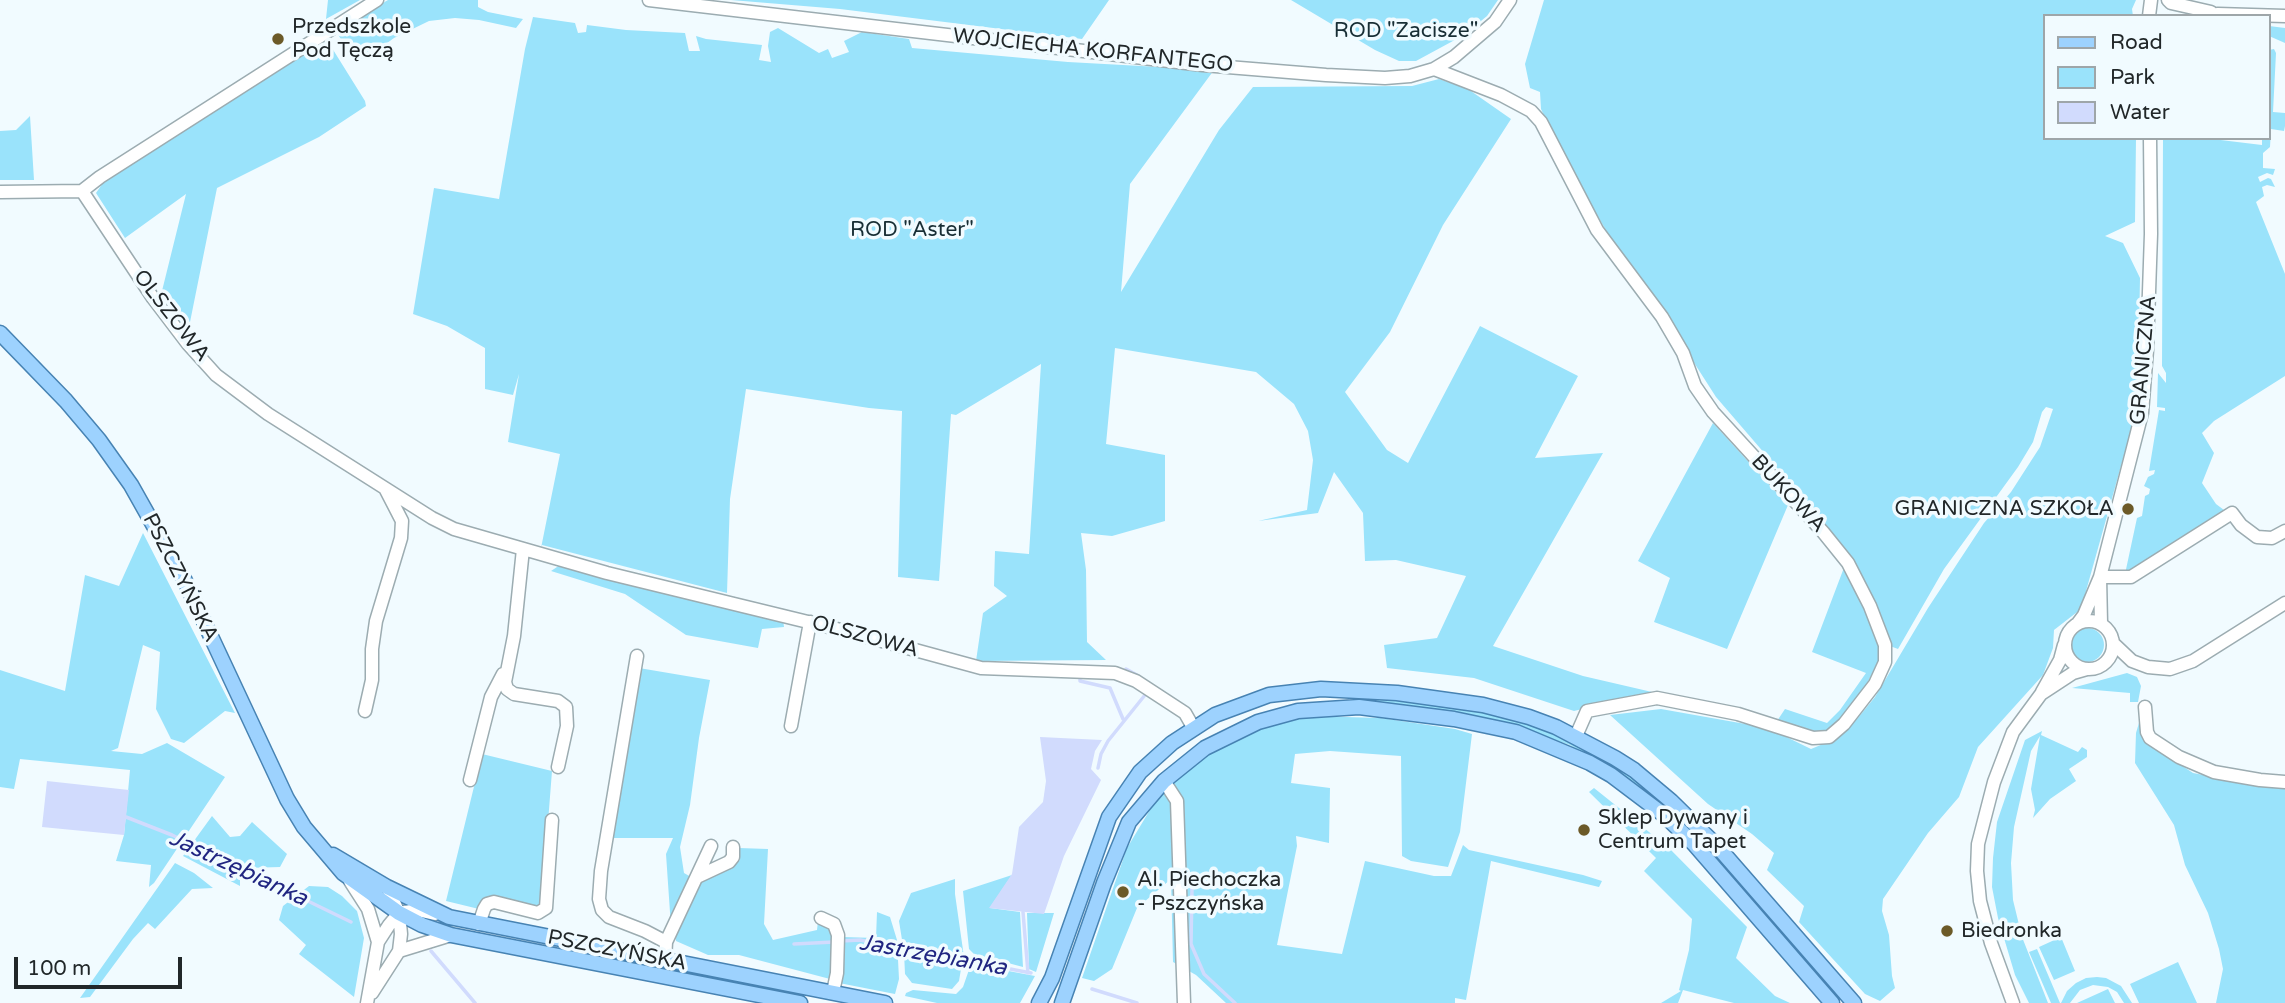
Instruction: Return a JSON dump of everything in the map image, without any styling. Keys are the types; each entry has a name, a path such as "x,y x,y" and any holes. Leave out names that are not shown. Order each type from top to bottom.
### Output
{"main road":[{"name":"PSZCZYŃSKA","path":"0,333 66,401 99,440 131,485 185,581 287,799 304,827 343,873 399,914 451,935 800,1003"},
{"path":"1041,1002 1109,817 1140,772 1193,727 1233,708 1269,695 1321,689 1356,689 1483,705 1529,717 1576,736 1634,770 1718,847 1854,1003"},
{"path":"1062,1003 1129,822 1164,781 1190,758 1221,738 1258,722 1298,711 1359,707 1483,724 1516,732 1590,763 1630,788 1694,844 1832,1003"},
{"name":"PSZCZYŃSKA","path":"323,849 387,887 449,917 886,1003"}],"street":[{"path":"0,192 82,191 377,0"},
{"name":"WOJCIECHA KORFANTEGO","path":"649,0 1244,68 1385,78 1410,76 1434,69 1475,42 1495,22 1510,0"},
{"path":"2168,0 2218,14"},
{"name":"BUKOWA","path":"1434,69 1501,95 1531,111 1541,122 1597,230 1662,317 1683,353 1695,386 1713,412 1824,533 1848,563 1870,606 1885,645 1885,662 1875,684 1844,724 1829,737 1813,738 1706,706 1657,698 1587,711 1576,736"},
{"name":"GRANICZNA","path":"2078,623 2100,576 2138,435 2145,388 2151,234 2150,140"},
{"name":"OLSZOWA","path":"82,191 153,298 188,344 216,374 268,414 386,490 454,529 669,589 810,622 981,668 1115,673 1136,681 1185,712 1193,727"},
{"path":"366,711 372,680 376,621 401,538 402,521 386,490"},
{"path":"2100,576 2131,577 2232,513 2241,525 2257,537 2272,538 2285,531"},
{"path":"523,549 514,636 505,682 510,692 558,701 566,707 567,726 558,767"},
{"name":"GRANICZNA","path":"2100,576 2101,623"},
{"path":"2041,694 2073,673 2103,665 2132,661 2169,669 2182,666 2285,603"},
{"path":"2012,1003 1980,901 1978,844 2003,755 2013,732 2041,694 2060,660 2064,641 2071,627 2093,620 2101,623 2112,636 2112,653 2103,665"},
{"path":"791,726 810,622"},
{"path":"2064,641 2067,657 2087,669"},
{"path":"2114,644 2132,661"},
{"path":"637,656 601,871 599,899 602,910 609,917 645,931 666,943"},
{"path":"470,780 491,697 506,670"},
{"path":"2145,707 2150,738 2179,757 2214,772 2285,782"},
{"path":"1164,781 1177,801 1184,1003"},
{"path":"479,924 487,904 494,902 537,913 546,908 552,820"},
{"path":"665,960 666,943 711,846"},
{"path":"696,877 729,862 733,857 733,847"},
{"path":"343,873 368,909 378,942 368,1001"},
{"path":"368,1001 399,951 399,914 387,887"},
{"path":"378,942 399,914 417,910 449,917"},
{"path":"821,918 834,924 838,947 832,992"},
{"path":"399,951 451,935"}],"green space":[{"path":"328,0 360,0 326,19"},
{"path":"388,0 478,0 478,7 488,12 523,19 516,28 455,18 429,21 394,38 355,63 336,31"},
{"path":"731,0 1109,0 1082,39 840,9"},
{"name":"ROD \"Zacisze\"","path":"1291,0 1498,0 1487,16 1464,35 1416,61 1399,61 1375,50"},
{"path":"1544,0 2136,0 2133,14 2044,14 2044,140 2136,140 2135,222 2105,236 2123,243 2140,278 2138,388 2133,423 2081,609 2054,630 2053,648 2043,675 1978,747 1959,797 1928,833 1883,899 1882,911 1889,935 1895,988 1880,1001 1865,994 1799,922 1804,906 1767,870 1774,853 1752,834 1708,804 1610,715 1661,709 1768,728 1811,749 1828,742 1857,719 1875,697 1928,608 1984,523 2011,492 2040,447 2053,409 2046,407 2042,412 2033,442 2018,467 1944,569 1898,649 1890,646 1812,509 1792,489 1716,397 1634,269 1607,232 1566,162 1541,109 1540,92 1530,88 1525,64"},
{"name":"ROD \"Aster\"","path":"533,17 575,23 578,33 586,32 587,25 685,33 689,51 700,51 696,36 762,45 759,60 771,62 768,46 770,32 778,28 819,53 828,49 832,58 849,52 844,41 862,32 909,39 912,48 1068,62 1214,70 1130,184 1121,292 1219,130 1253,87 1412,86 1439,79 1468,89 1511,119 1443,225 1390,332 1345,392 1387,450 1408,463 1480,326 1578,376 1535,458 1603,453 1493,646 1583,676 1652,692 1574,711 1474,678 1387,668 1384,645 1437,638 1466,576 1396,560 1365,561 1363,513 1334,472 1318,513 1258,521 1307,510 1313,460 1308,431 1294,404 1256,372 1115,348 1106,444 1165,455 1165,521 1112,536 1081,533 1086,570 1087,642 1106,660 976,661 983,613 1007,596 994,586 995,551 1029,554 1041,364 956,415 951,414 939,581 898,577 902,411 746,389 730,499 727,593 542,545 541,548 560,454 508,442 519,374 513,395 485,389 485,348 447,326 413,314 434,188 499,199"},
{"path":"2271,26 2285,28 2285,43 2271,37"},
{"path":"327,40 366,106 319,137 217,188 188,332 160,299 186,194 125,238 96,193 107,177"},
{"path":"2274,49 2276,53 2273,112 2285,113 2284,131 2271,129 2271,50"},
{"path":"30,116 34,180 0,180 0,131 16,130"},
{"path":"2163,140 2221,140 2262,145 2262,140 2270,140 2270,147 2263,153 2263,168 2275,169 2273,175 2267,173 2258,177 2260,182 2271,179 2275,187 2262,187 2264,196 2256,202 2285,274 2285,376 2214,421 2202,433 2214,453 2202,483 2216,504 2224,510 2220,517 2125,574 2137,518 2142,516 2145,496 2149,494 2150,489 2144,486 2155,470 2149,471 2159,410 2165,411 2165,408 2157,407 2158,373 2166,383 2166,373 2162,366"},
{"path":"1713,423 1788,505 1727,649 1654,622 1670,578 1638,561"},
{"path":"143,533 235,713 225,711 184,743 171,739 156,709 160,652 143,645 118,748 111,751 142,754 167,743 225,777 149,887 151,865 116,861 124,835 130,770 20,759 14,789 0,787 0,670 65,691 85,575 119,586"},
{"path":"560,565 783,619 784,627 762,629 758,648 686,635 625,594 551,571"},
{"path":"1845,565 1853,577 1878,641 1880,657 1859,700 1828,733 1814,735 1777,721 1785,709 1827,723 1840,710 1866,673 1812,652"},
{"path":"2087,628 2099,633 2104,645 2099,657 2087,662 2075,657 2070,645 2075,633"},
{"path":"639,668 710,680 690,805 680,847 684,873 691,877 671,927 666,854 673,838 611,838"},
{"path":"2127,673 2137,677 2141,686 2138,702 2130,702 2130,693 2072,688"},
{"path":"1376,697 1484,711 1539,726 1601,755 1665,800 1800,948 1798,955 1663,805 1622,774 1570,745 1497,720 1378,703"},
{"path":"2141,716 2163,753 2193,773 2285,786 2285,1003 2216,1003 2223,969 2208,913 2185,865 2174,825 2135,763 2136,733"},
{"path":"1281,718 1381,718 1472,734 1460,832 1448,867 1411,861 1402,856 1401,756 1330,751 1295,754 1291,783 1330,788 1329,843 1296,836 1297,846 1277,945 1342,954 1365,861 1434,876 1451,876 1463,845 1469,850 1583,875 1602,881 1599,887 1491,861 1466,1000 1455,998 1455,1003 1226,1003 1196,975 1173,962 1171,879 1137,908 1112,969 1094,981 1082,978 1127,848 1162,790 1214,750"},
{"path":"2042,731 2041,735 2078,752 2082,747 2087,750 2087,757 2069,769 2076,781 2050,799 2033,818 2035,810 2031,789 2040,736 2031,751 2014,827 2011,863 2013,900 2022,937 2048,1003 2029,1003 2015,975 1998,918 1992,887 1993,858 1997,822 2025,740"},
{"path":"482,754 552,771 542,899 538,907 490,899 479,909 446,901"},
{"path":"1594,788 1669,848 1747,927 1736,958 1775,996 1790,1003 1734,1003 1683,990 1678,1003 1661,1003 1681,991 1679,990 1689,950 1692,919 1644,871 1656,858 1589,792"},
{"path":"212,816 230,837 240,836 252,822 287,854 280,867 247,868 240,877 240,886 183,856"},
{"path":"739,848 768,849 764,924 773,940 817,930 818,921 829,928 832,933 830,979 739,955 708,955 676,941 675,934 701,880 740,860"},
{"path":"175,863 213,888 192,889 155,929 148,923 90,997 80,998"},
{"path":"1012,875 990,908 1020,912 1023,967 974,954 969,949 963,891"},
{"path":"955,879 964,957 903,946 899,921 911,893"},
{"path":"309,886 328,887 357,911 364,938 354,997 299,954 306,945 279,920 283,906"},
{"path":"877,912 890,917 897,940 899,979 895,994 839,983 843,937 876,938"},
{"path":"1027,913 1054,913 1036,972 1029,969"},
{"path":"2061,937 2075,971 2054,980 2039,947"},
{"path":"2037,949 2060,1003 2051,1003 2029,952"},
{"path":"904,952 962,963 959,981 952,989 912,983 905,974"},
{"path":"2178,962 2197,1003 2139,1003 2130,984"},
{"path":"971,964 1035,976 1020,1003 937,1003 905,996 913,990 956,994 963,987"},
{"path":"2097,977 2106,978 2121,986 2132,1003 2124,1003 2117,992 2108,987 2093,985 2080,990 2070,1003 2061,1003 2067,991 2076,983"},
{"path":"2108,989 2115,1003 2077,1003"}],"water":[{"path":"1040,737 1102,740 1095,751 1091,769 1101,780 1064,856 1044,914 989,908 1012,874 1019,827 1043,802 1046,781"},
{"path":"47,781 129,790 124,835 42,827"}],"waterway":[{"path":"1126,669 1137,675"},
{"path":"1080,678 1080,681 1110,688 1123,719"},
{"path":"1098,768 1108,741 1145,695"},
{"name":"Jastrzębianka","path":"126,817 172,835 351,922"},
{"path":"1192,889 1191,944 1204,974 1235,1003"},
{"path":"1023,912 1028,973"},
{"name":"Jastrzębianka","path":"841,941 860,940 1031,973"},
{"name":"Jastrzębianka","path":"794,944 834,942"},
{"name":"Jastrzębianka","path":"431,951 475,1003"},
{"name":"Jastrzębianka","path":"1092,989 1137,1003"}],"place":[{"name":"Przedszkole Pod Tęczą","path":"278,39"},
{"name":"GRANICZNA SZKOŁA","path":"2128,509"},
{"name":"Sklep Dywany i Centrum Tapet","path":"1584,830"},
{"name":"Al. Piechoczka - Pszczyńska","path":"1123,892"},
{"name":"Biedronka","path":"1947,931"}]}
